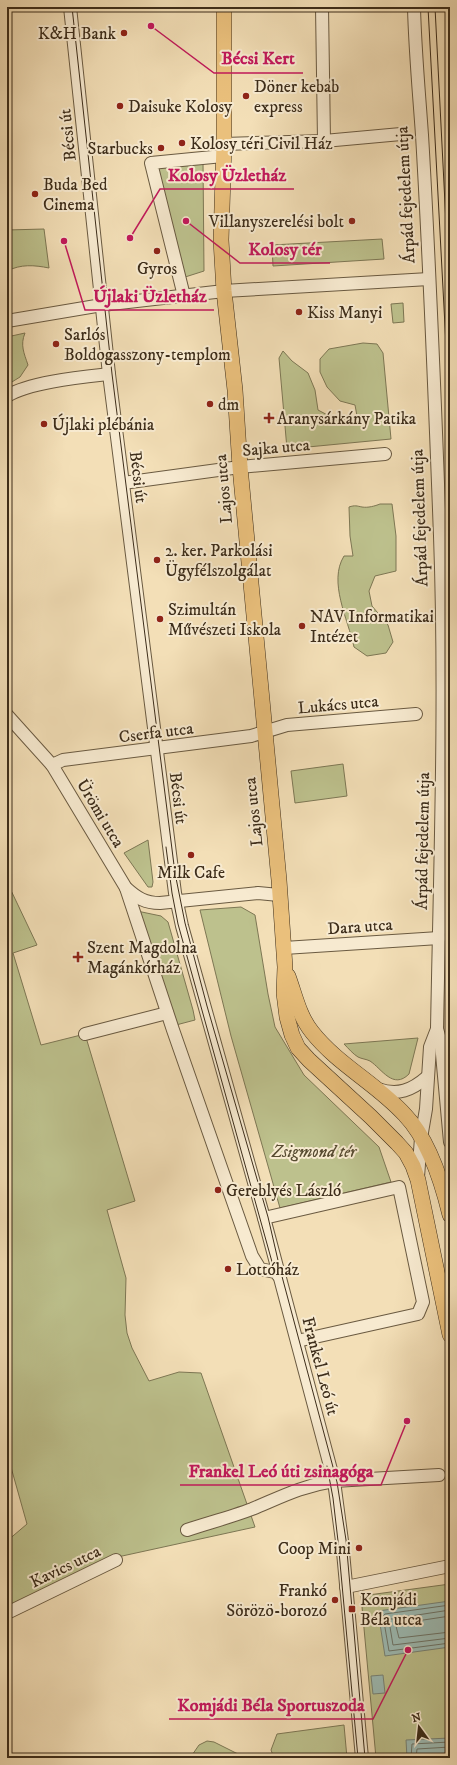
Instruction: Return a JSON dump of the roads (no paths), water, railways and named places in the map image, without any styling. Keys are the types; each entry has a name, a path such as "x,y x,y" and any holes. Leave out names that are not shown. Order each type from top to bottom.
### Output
{"main road":[{"name":"Lajos utca","path":"224,7 224,150 221,240 224,291 235,390 240,467 279,880 285,967"},
{"path":"285,967 299,1007 311,1031 349,1068 378,1089 406,1116 421,1138 432,1160 450,1215"},
{"path":"285,967 284,993 287,1017 292,1035 298,1048 394,1139 406,1153 418,1180"},
{"name":"Árpád fejedelem útja","path":"418,1180 450,1335"}],"street":[{"name":"Bécsi út","path":"70,7 109,374 168,844 177,902"},
{"path":"322,7 324,141"},
{"name":"Árpád fejedelem útja","path":"414,7 415,53 422,132 440,539 442,832 437,1029 430,1047 426,1109 421,1138 418,1180"},
{"path":"184,296 152,163 224,150 401,134"},
{"path":"7,321 102,305 224,291 429,279"},
{"path":"7,396 14,392 34,386 109,374"},
{"name":"Sajka utca","path":"123,483 240,467 385,454"},
{"name":"Lukács utca","path":"264,732 287,725 416,714"},
{"name":"Ürömi utca","path":"7,715 52,765 126,888 138,899 149,903 177,902"},
{"name":"Cserfa utca","path":"52,765 63,760 252,736 264,732"},
{"path":"126,888 167,1012 252,1256 260,1269 275,1272 279,1276"},
{"path":"279,895 258,892 177,902 279,1276"},
{"name":"Dara utca","path":"284,948 439,938"},
{"path":"85,1034 167,1012"},
{"name":"Árpád fejedelem útja","path":"437,1029 442,1043 450,1142"},
{"path":"378,1089 388,1093 406,1091 418,1085 427,1077"},
{"path":"264,1218 399,1187 423,1302 418,1314 297,1341"},
{"name":"Frankel Leó út","path":"279,1276 334,1481 342,1541 362,1758"},
{"path":"187,1530 251,1510 302,1487 334,1481 439,1475"},
{"name":"Kavics utca","path":"7,1613 116,1560"},
{"path":"346,1587 450,1566"}],"water":[{"path":"450,1601 450,1647 385,1656 378,1611"},
{"path":"383,1675 385,1693 373,1694 371,1676"},
{"path":"450,1738 450,1758 407,1758 406,1740"}],"tram line":[{"path":"72,7 112,374 175,873 185,923 207,1006 268,1217 280,1269 337,1482 346,1540 365,1758"},
{"path":"428,7 450,420"},
{"path":"435,7 450,302"},
{"path":"166,847 178,924 274,1269"},
{"path":"327,1466 333,1498 338,1541 358,1758"}],"place":[{"name":"Bécsi Kert","path":"151,26"},
{"name":"K&H Bank","path":"124,33"},
{"name":"Döner kebab express","path":"246,96"},
{"name":"Daisuke Kolosy","path":"120,106"},
{"name":"Kolosy téri Civil Ház","path":"182,143"},
{"name":"Starbucks","path":"161,148"},
{"name":"Buda Bed Cinema","path":"35,194"},
{"name":"Kolosy tér","path":"186,221"},
{"name":"Villanyszerelési bolt","path":"352,221"},
{"name":"Kolosy Üzletház","path":"130,238"},
{"name":"Újlaki Üzletház","path":"64,241"},
{"name":"Gyros","path":"157,251"},
{"name":"Kiss Manyi","path":"299,312"},
{"name":"Sarlós Boldogasszony-templom","path":"56,344"},
{"name":"dm","path":"210,404"},
{"name":"Aranysárkány Patika","path":"269,418"},
{"name":"Újlaki plébánia","path":"44,424"},
{"name":"2. ker. Parkolási Ügyfélszolgálat","path":"157,560"},
{"name":"Szimultán Művészeti Iskola","path":"160,619"},
{"name":"NAV Informatikai Intézet","path":"302,626"},
{"name":"Milk Cafe","path":"191,855"},
{"name":"Szent Magdolna Magánkórház","path":"78,957"},
{"name":"Gereblyés László","path":"218,1190"},
{"name":"Lottóház","path":"228,1269"},
{"name":"Frankel Leó úti zsinagóga","path":"407,1421"},
{"name":"Coop Mini","path":"359,1548"},
{"name":"Frankó Sörözö-borozó","path":"335,1600"},
{"name":"Komjádi Béla utca","path":"352,1609"},
{"name":"Komjádi Béla Sportuszoda","path":"408,1650"}],"park label":[{"name":"Zsigmond tér","path":"314,1151"}]}
